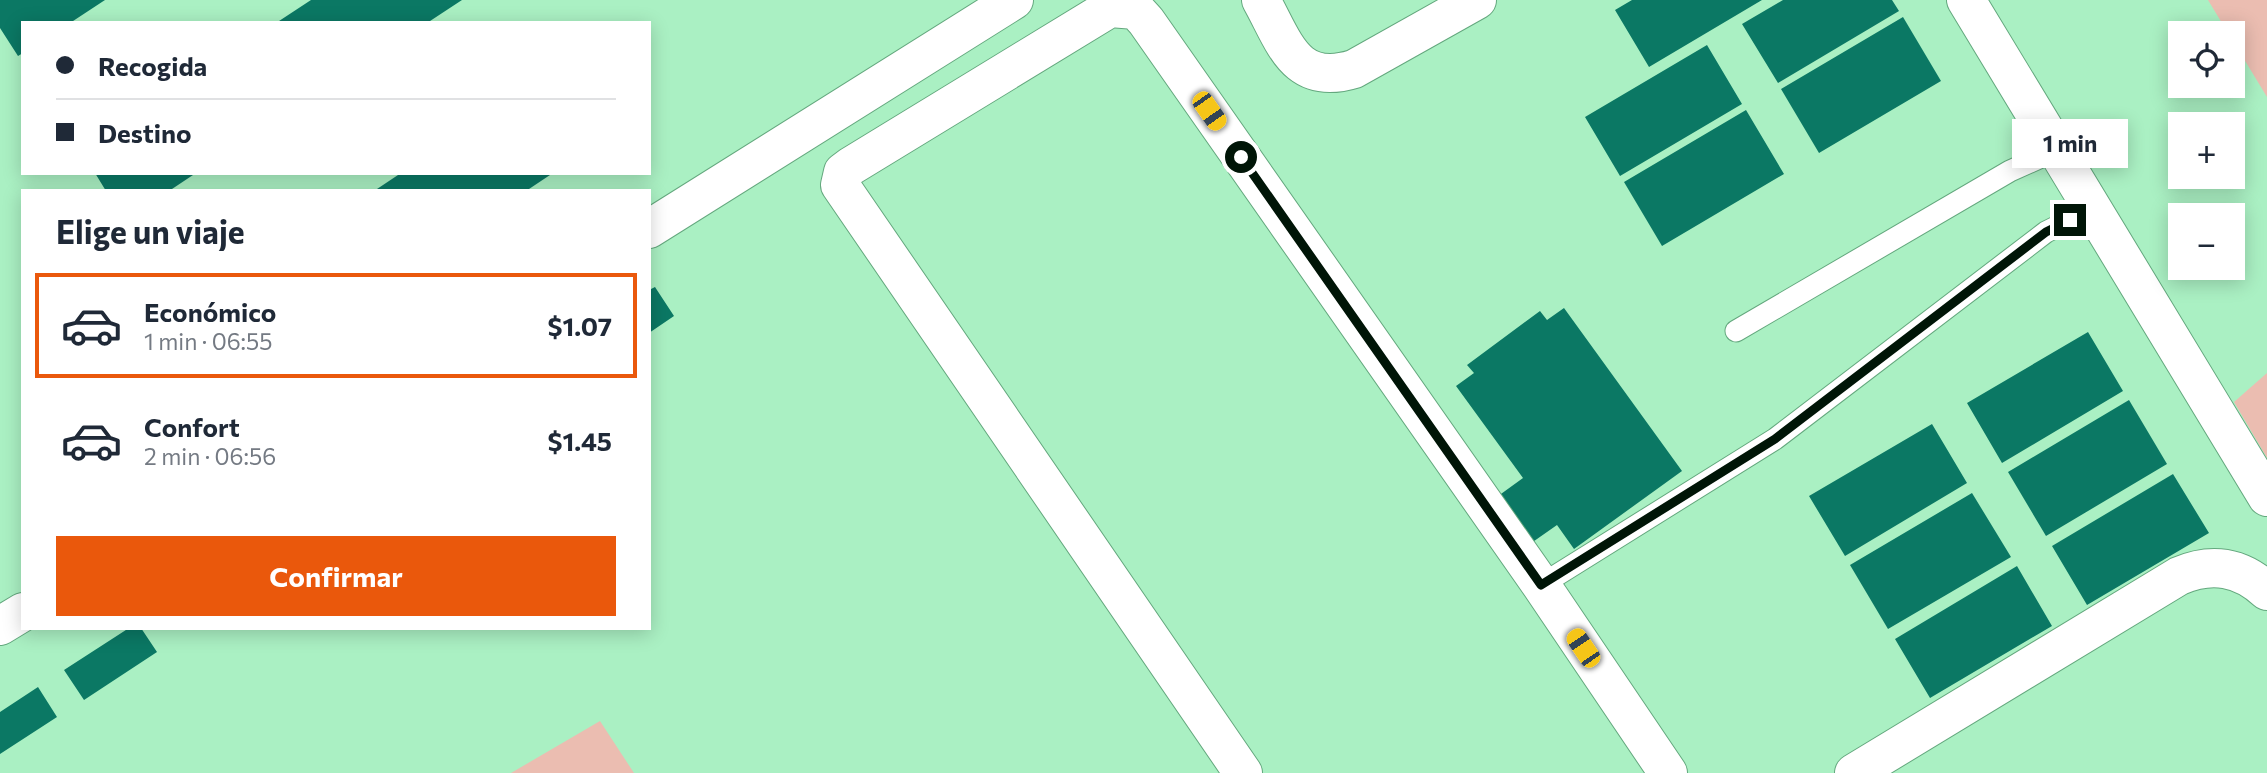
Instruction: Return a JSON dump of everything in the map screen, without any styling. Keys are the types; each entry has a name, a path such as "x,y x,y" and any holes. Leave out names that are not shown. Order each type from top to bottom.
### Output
{"street":[{"path":"651,228 1014,0"},
{"path":"1261,0 1294,59 1305,69 1321,75 1354,69 1476,0"},
{"path":"1966,0 2059,149 2267,497"},
{"path":"1243,773 842,192 841,177 851,166 1110,8 1136,10 1541,585 1668,773"},
{"path":"1854,773 2158,587 2187,573 2216,567 2234,570 2254,579 2267,591"},
{"path":"0,626 21,613"}],"lane":[{"path":"1736,331 2010,171 2059,149"},
{"path":"1541,585 1775,439 2046,232 2094,208"}],"shaded area":[{"path":"2208,0 2267,0 2267,97 2245,61 2245,21 2221,21"},
{"path":"2267,373 2267,458 2234,402"},
{"path":"600,721 634,773 511,773"}],"building":[{"path":"0,0 105,0 73,21 21,21 21,54 18,56 0,28"},
{"path":"311,0 462,0 430,21 279,21"},
{"path":"1632,0 1762,0 1649,67 1615,10"},
{"path":"1783,0 1892,0 1899,11 1778,83 1742,24"},
{"path":"1903,17 1941,81 1819,153 1781,89"},
{"path":"1707,45 1742,104 1620,176 1585,117"},
{"path":"1746,110 1784,174 1662,246 1624,182"},
{"path":"96,175 193,175 172,189 105,189"},
{"path":"398,175 550,175 529,189 377,189"},
{"path":"655,287 674,316 651,332 651,289"},
{"path":"1564,308 1682,471 1574,549 1557,525 1527,546 1494,499 1523,478 1456,386 1474,373 1467,365 1540,311 1547,320"},
{"path":"2088,332 2123,391 2002,463 1967,403"},
{"path":"2129,400 2167,464 2046,536 2008,472"},
{"path":"1932,424 1967,483 1845,556 1809,496"},
{"path":"2173,474 2209,533 2087,605 2052,546"},
{"path":"1972,493 2011,557 1888,629 1850,565"},
{"path":"2017,566 2052,626 1930,698 1895,639"},
{"path":"126,630 142,630 157,652 84,700 64,670"},
{"path":"38,687 57,717 0,754 0,712"}],"route":[{"path":"1241,157 1541,585 1775,439 2046,232 2070,220"}]}
